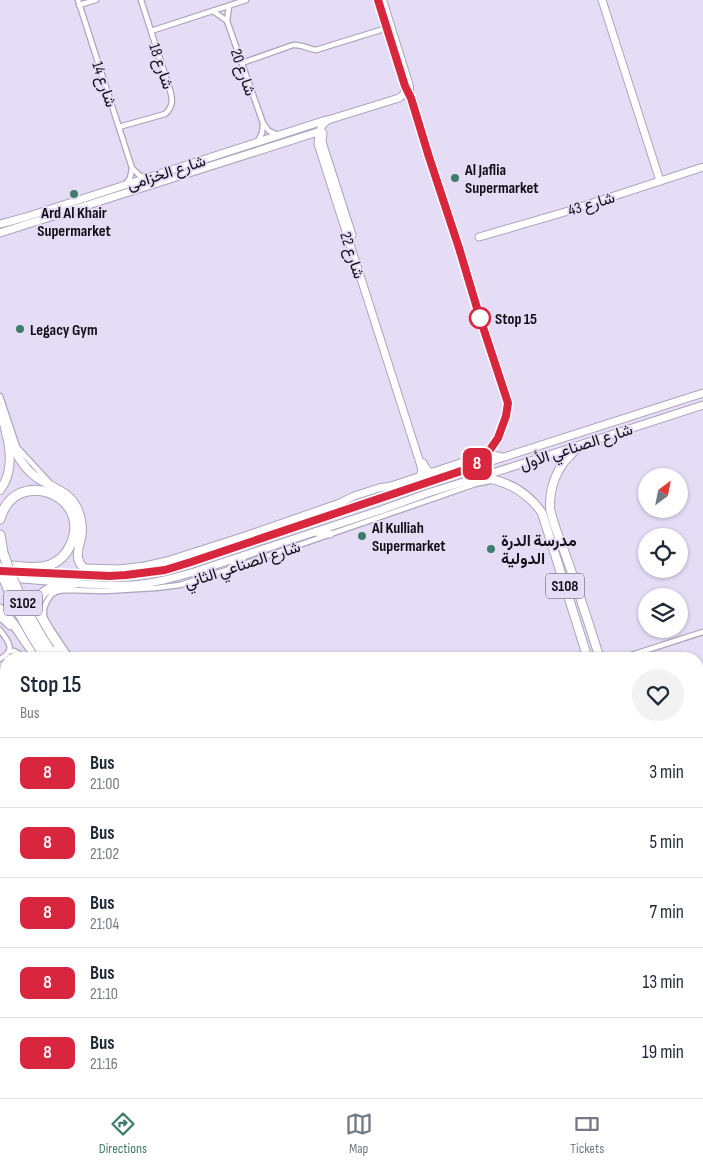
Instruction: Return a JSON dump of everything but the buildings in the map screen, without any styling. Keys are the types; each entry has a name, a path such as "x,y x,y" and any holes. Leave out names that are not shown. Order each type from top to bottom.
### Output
{"highway":[{"path":"0,520 11,500 28,491 38,490 54,494 66,503 73,516 75,526 75,534 69,550 57,562 42,567 0,568"},
{"path":"0,535 1,550"},
{"name":"S102","path":"1,550 43,652"},
{"name":"S102","path":"0,568 19,613 42,652"},
{"path":"60,652 41,622 37,605 41,595 49,589 75,583"},
{"path":"0,609 8,617 32,651 35,652"}],"main road":[{"path":"378,0 407,89"},
{"path":"382,0 409,86 407,89"},
{"path":"0,410 10,454 7,479 0,490"},
{"path":"6,432 22,462 37,478 68,495 80,514 82,531 78,556 80,563 90,571 105,573 110,576"},
{"name":"S108","path":"584,444 571,453 559,470 552,485 549,508 598,652"},
{"path":"479,477 498,480"},
{"name":"S108","path":"498,480 524,494 536,504 542,513 586,652"}],"street":[{"path":"79,3 96,0"},
{"name":"شارع 18","path":"119,127 165,114 171,107 172,98 141,0"},
{"path":"151,31 246,0"},
{"path":"602,0 660,181"},
{"name":"شارع 14","path":"79,3 132,168"},
{"path":"213,11 226,21 229,6"},
{"name":"شارع 20","path":"226,21 263,123"},
{"path":"242,62 293,45 313,50 321,49 387,28"},
{"path":"321,131 324,124 331,118 401,97 407,89"},
{"path":"321,131 332,122 404,98 407,89"},
{"name":"شارع الخزامى","path":"0,224 280,136 331,118"},
{"path":"263,123 269,131 280,136"},
{"path":"257,143 262,133 263,123"},
{"name":"شارع الخزامى","path":"0,233 321,131"},
{"name":"شارع 22","path":"321,131 322,142 423,464 431,473"},
{"name":"شارع 22","path":"321,131 318,144 420,463 422,470 420,477"},
{"path":"132,168 145,178"},
{"path":"126,184 131,175 132,168"},
{"name":"شارع 43","path":"479,237 703,168"},
{"path":"26,225 25,219 45,213 49,209"},
{"name":"شارع الصناعي الأول","path":"0,568 110,576 165,570 218,554 502,457 703,393"},
{"path":"0,396 17,447 52,486"},
{"name":"شارع الصناعي الأول","path":"0,578 113,586 146,584 194,572 381,510 428,492 703,405"},
{"path":"84,567 119,569 156,564 228,542 340,503 354,496 420,477 487,454 502,457"},
{"path":"431,473 439,478"},
{"name":"شارع الصناعي الثاني","path":"66,652 44,617 44,608 47,601 52,594 58,591 105,591 180,585 475,484 498,480"},
{"path":"373,520 381,510"},
{"path":"312,532 330,534"},
{"path":"218,554 228,542"},
{"path":"230,569 246,554"},
{"path":"156,564 165,570"},
{"path":"130,585 140,589"},
{"path":"0,618 32,651"},
{"path":"0,630 8,640 10,651 18,652"},
{"path":"641,652 703,632"}],"bus line":[{"name":"8","path":"0,571 110,576 165,570 476,466 494,446 505,421 508,403 378,0"}],"place":[{"name":"Al Jaflia Supermarket","path":"455,178"},
{"name":"Ard Al Khair Supermarket","path":"74,194"},
{"name":"Stop 15","path":"480,318"},
{"name":"Legacy Gym","path":"20,329"},
{"name":"Al Kulliah Supermarket","path":"362,536"},
{"name":"مدرسة الدرة الدولية","path":"491,549"}]}
